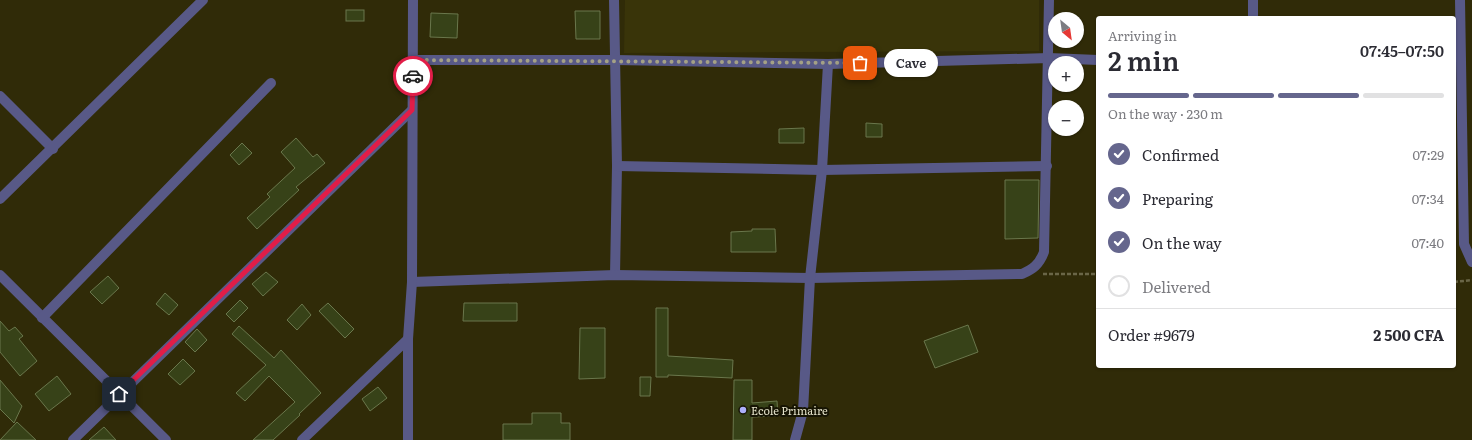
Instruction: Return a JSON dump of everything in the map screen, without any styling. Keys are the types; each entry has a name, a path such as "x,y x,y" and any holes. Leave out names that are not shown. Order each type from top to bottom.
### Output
{"street":[{"path":"0,199 53,149 203,0"},
{"path":"408,440 408,339 412,282 412,110 414,60 413,0"},
{"path":"614,0 617,166 615,275"},
{"path":"1049,0 1049,56"},
{"path":"1253,0 1253,16"},
{"path":"1460,0 1468,171 1464,244 1472,262"},
{"path":"414,60 616,60 828,64 1048,58"},
{"path":"1084,59 1096,60"},
{"path":"796,440 803,411 810,278 822,170 828,64"},
{"path":"42,318 271,83"},
{"path":"412,282 615,275 810,278 1022,274 1035,268 1041,261 1044,252 1048,92"},
{"path":"0,96 53,149"},
{"path":"73,440 412,110"},
{"path":"617,166 822,170 1047,166"},
{"path":"0,275 166,440"},
{"path":"302,440 408,339"}],"path":[{"path":"1022,274 1096,274"},
{"path":"1456,282 1472,280"}],"shaded area":[{"path":"625,0 1039,0 1039,51 624,53"}],"building":[{"path":"346,10 364,10 364,21 346,21"},
{"path":"575,11 600,11 600,39 576,39"},
{"path":"431,13 458,14 457,38 430,37"},
{"path":"866,123 882,124 882,137 866,137"},
{"path":"804,128 804,143 779,143 779,129"},
{"path":"296,138 313,157 317,154 325,163 296,187 299,190 257,229 247,218 270,197 267,194 295,168 281,152"},
{"path":"242,143 252,153 239,165 230,155"},
{"path":"1005,180 1039,180 1038,238 1005,239"},
{"path":"752,229 775,229 776,252 731,252 731,232 752,231"},
{"path":"266,272 278,282 263,296 252,284"},
{"path":"108,276 119,288 102,304 90,292"},
{"path":"165,293 178,305 169,315 156,304"},
{"path":"240,300 248,308 234,322 226,314"},
{"path":"328,303 354,329 345,338 319,311"},
{"path":"464,303 517,303 517,321 463,321"},
{"path":"302,304 311,315 297,330 287,320"},
{"path":"656,308 668,308 668,356 733,360 732,378 668,375 668,377 656,377"},
{"path":"0,321 9,331 15,327 23,336 19,339 37,361 20,376 0,352"},
{"path":"968,325 978,352 935,368 924,341"},
{"path":"239,326 274,358 281,350 321,393 273,440 253,440 295,402 269,376 245,401 236,393 266,365 232,334"},
{"path":"580,328 605,328 605,378 579,379"},
{"path":"197,329 207,340 195,352 185,342"},
{"path":"183,359 195,371 180,385 168,374"},
{"path":"57,376 71,394 49,411 35,394"},
{"path":"640,377 651,377 650,396 640,396"},
{"path":"0,380 22,406 14,423 0,409"},
{"name":"Ecole Primaire","path":"734,380 752,380 752,403 777,401 778,416 752,417 752,440 733,440"},
{"path":"378,387 387,398 370,411 362,399"},
{"path":"532,413 561,413 561,423 570,423 570,440 503,440 503,424 532,424"},
{"path":"17,422 36,440 0,440"},
{"path":"104,427 116,440 89,440"}],"way so far":[{"path":"413,76 414,60 616,60 828,64 860,63"}],"place":[{"name":"Cave","path":"860,63"},
{"name":"Ecole Primaire","path":"743,410"}],"route":[{"path":"119,394 412,110 413,76"}]}
